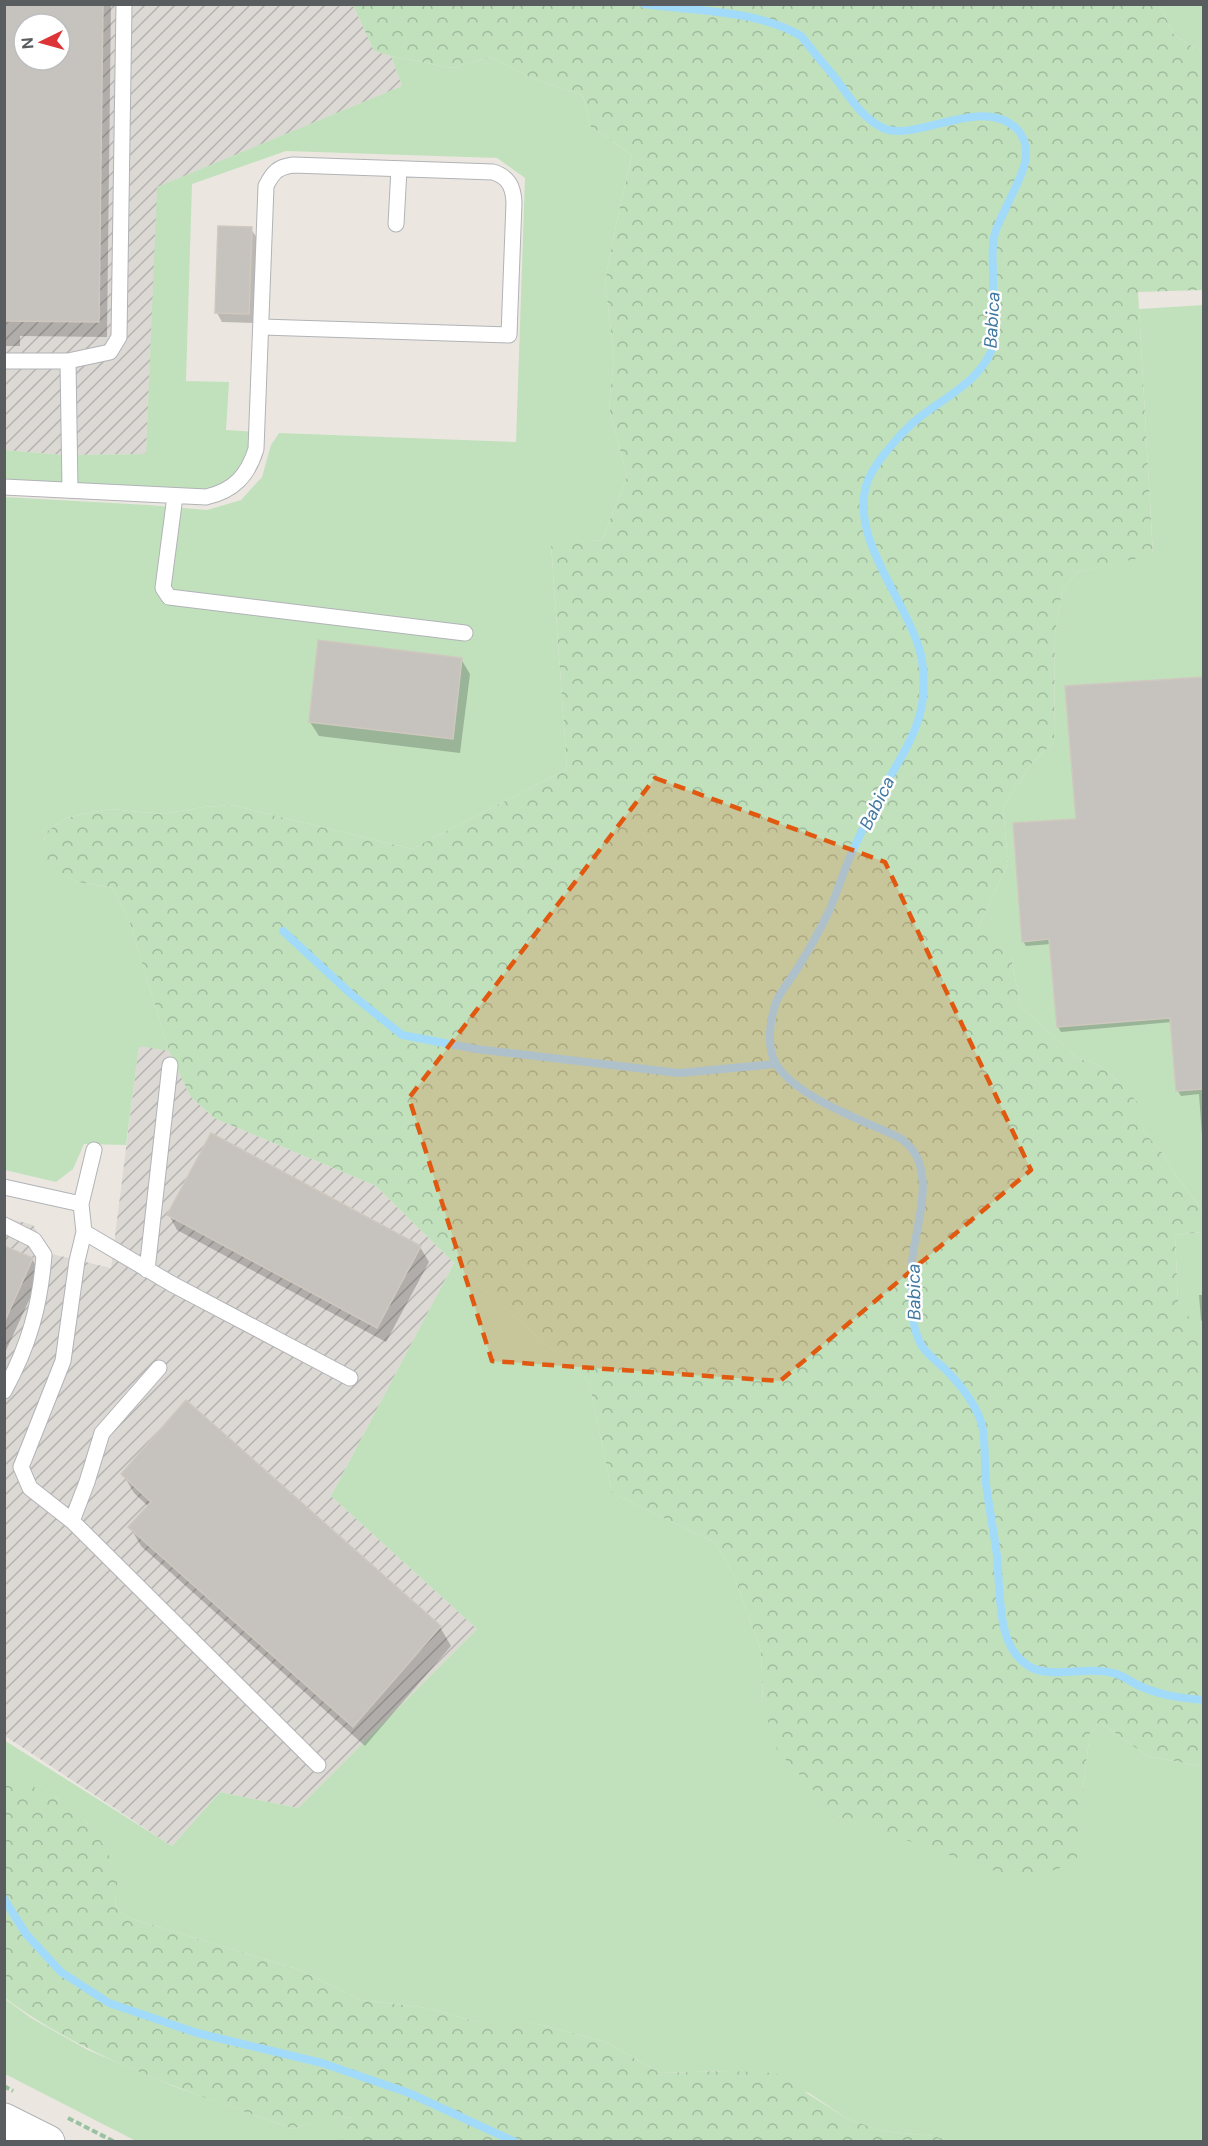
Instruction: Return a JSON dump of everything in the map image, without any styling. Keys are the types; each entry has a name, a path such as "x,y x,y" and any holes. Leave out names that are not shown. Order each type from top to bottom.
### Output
{"street":[{"path":"4,2120 48,2142"}],"lane":[{"path":"4,361 68,361 110,352 119,337 124,4"},
{"path":"4,487 206,497 222,493 233,487 243,477 256,449 266,186 272,174 282,167 293,165 493,172 509,182 514,202 509,335 262,327"},
{"path":"396,225 399,169"},
{"path":"68,361 70,490"},
{"path":"175,496 163,588 164,593 169,597 465,633"},
{"path":"147,1270 170,1065"},
{"path":"94,1150 81,1204 84,1232 77,1261 63,1361 21,1467 30,1488 72,1521 318,1765"},
{"path":"4,1187 81,1204"},
{"path":"4,1225 34,1240 44,1255 38,1307 31,1334 4,1391"},
{"path":"84,1232 147,1270 350,1378"},
{"path":"72,1521 102,1433 159,1368"}],"highlighted area":[{"path":"655,778 885,862 1031,1170 780,1381 492,1361 409,1098"}],"shaded area":[{"path":"4,5 349,5 354,7 374,51 391,56 402,86 158,187 146,454 63,455 5,450"},
{"path":"139,1045 169,1051 190,1096 214,1118 376,1186 454,1263 331,1496 477,1629 298,1808 220,1792 172,1846 5,1736 4,1217 33,1225 52,1254 111,1268"}],"green space":[{"path":"1199,4 1203,6 1203,53 1174,35 1160,5"},
{"path":"349,5 1160,5 1174,35 1203,53 1204,290 1138,292 1153,555 1077,572 1062,591 1055,635 1054,742 1032,763 1003,807 1008,864 978,927 1000,944 1011,957 1021,1007 1079,1059 1095,1063 1116,1079 1139,1104 1144,1132 1163,1154 1174,1173 1203,1211 1203,1232 1175,1235 1178,1301 1204,1339 1203,1808 1200,1807 1200,1766 1147,1756 1100,1722 1090,1733 1082,1795 1082,1849 1073,1864 1038,1875 998,1872 837,1816 777,1750 763,1705 761,1651 733,1574 716,1543 612,1493 589,1382 454,1263 376,1186 214,1118 190,1096 169,1051 129,920 113,888 78,882 42,864 45,833 66,818 109,809 163,814 232,805 412,849 567,769 551,543 602,540 627,477 609,407 614,355 605,282 632,155 590,126 583,95 531,78 491,57 452,68 374,51 354,7"},
{"path":"391,56 452,68 491,57 531,78 583,95 590,126 632,155 605,282 614,355 609,407 627,477 602,540 551,544 567,769 412,849 232,805 163,814 109,809 66,818 45,833 43,864 78,882 113,888 129,920 169,1051 139,1046 126,1145 84,1144 73,1169 56,1182 5,1170 4,497 207,510 241,500 262,477 271,445 279,433 516,442 525,178 497,158 286,151 192,184 186,381 229,382 226,430 257,432 256,449 222,493 5,487 5,450 63,455 146,454 157,187 402,86"},
{"path":"1203,305 1203,1211 1174,1173 1163,1154 1144,1132 1138,1104 1116,1079 1095,1063 1079,1059 1021,1007 1011,957 978,927 1008,864 1003,807 1032,763 1054,742 1055,635 1062,591 1077,572 1153,554 1139,309"},
{"path":"1203,1232 1203,1339 1178,1301 1175,1235"},
{"path":"454,1263 589,1382 612,1493 716,1543 733,1574 761,1651 763,1705 837,1816 918,1843 1082,1849 1082,1795 1090,1733 1100,1722 1147,1756 1200,1766 1200,1807 1204,1808 1203,2141 948,2142 933,2136 882,2131 846,2118 809,2093 727,2071 660,2073 606,2042 530,2022 477,2022 427,2008 361,2000 300,1970 126,1917 115,1905 117,1881 87,1823 57,1798 18,1781 5,1772 4,1740 172,1846 220,1792 298,1808 477,1629 331,1496"},
{"path":"5,1772 65,1803 86,1822 110,1857 115,1869 117,1884 115,1905 126,1917 300,1970 361,2000 427,2008 477,2022 530,2022 606,2042 660,2073 727,2071 775,2073 846,2118 882,2131 934,2136 948,2141 341,2141 345,2128 352,2118 322,2120 293,2129 143,2074 72,2040 5,1998"},
{"path":"4,1998 31,2018 88,2050 173,2086 293,2129 319,2119 352,2118 341,2141 136,2141 5,2074"}],"building":[{"path":"4,4 103,4 99,322 4,321"},
{"path":"218,226 252,227 249,314 215,313"},
{"path":"318,640 462,658 453,739 309,722"},
{"path":"1203,677 1203,1089 1176,1091 1170,1018 1057,1027 1049,939 1022,942 1013,823 1076,819 1065,686"},
{"path":"211,1133 421,1246 377,1328 167,1215"},
{"path":"4,1246 33,1258 4,1323"},
{"path":"186,1400 441,1626 353,1727 128,1527 151,1502 121,1474"}],"waterway":[{"name":"Babica","path":"644,4 746,16 784,27 801,36 861,112 883,128 897,131 913,130 967,117 985,116 1002,119 1016,128 1025,143 1023,170 998,224 994,238 994,343 989,356 982,367 964,385 906,430 883,455 868,480 864,501 865,522 880,565 912,628 919,648 923,678 921,710 913,735 880,794 855,846 826,917 806,955 776,1002 770,1042 776,1064 799,1088 833,1107 900,1138 912,1149 919,1163 922,1178 921,1212 912,1261 912,1302 915,1328 924,1349 950,1374 966,1394 976,1409 982,1425 986,1484 997,1556 1001,1610 1004,1628 1014,1651 1027,1665 1041,1671 1103,1671 1117,1674 1157,1693 1204,1700"},
{"path":"283,931 351,994 402,1035 476,1049 679,1073 776,1064"},
{"path":"4,1899 26,1934 61,1972 109,2003 197,2033 322,2063 409,2093 515,2142"}]}
